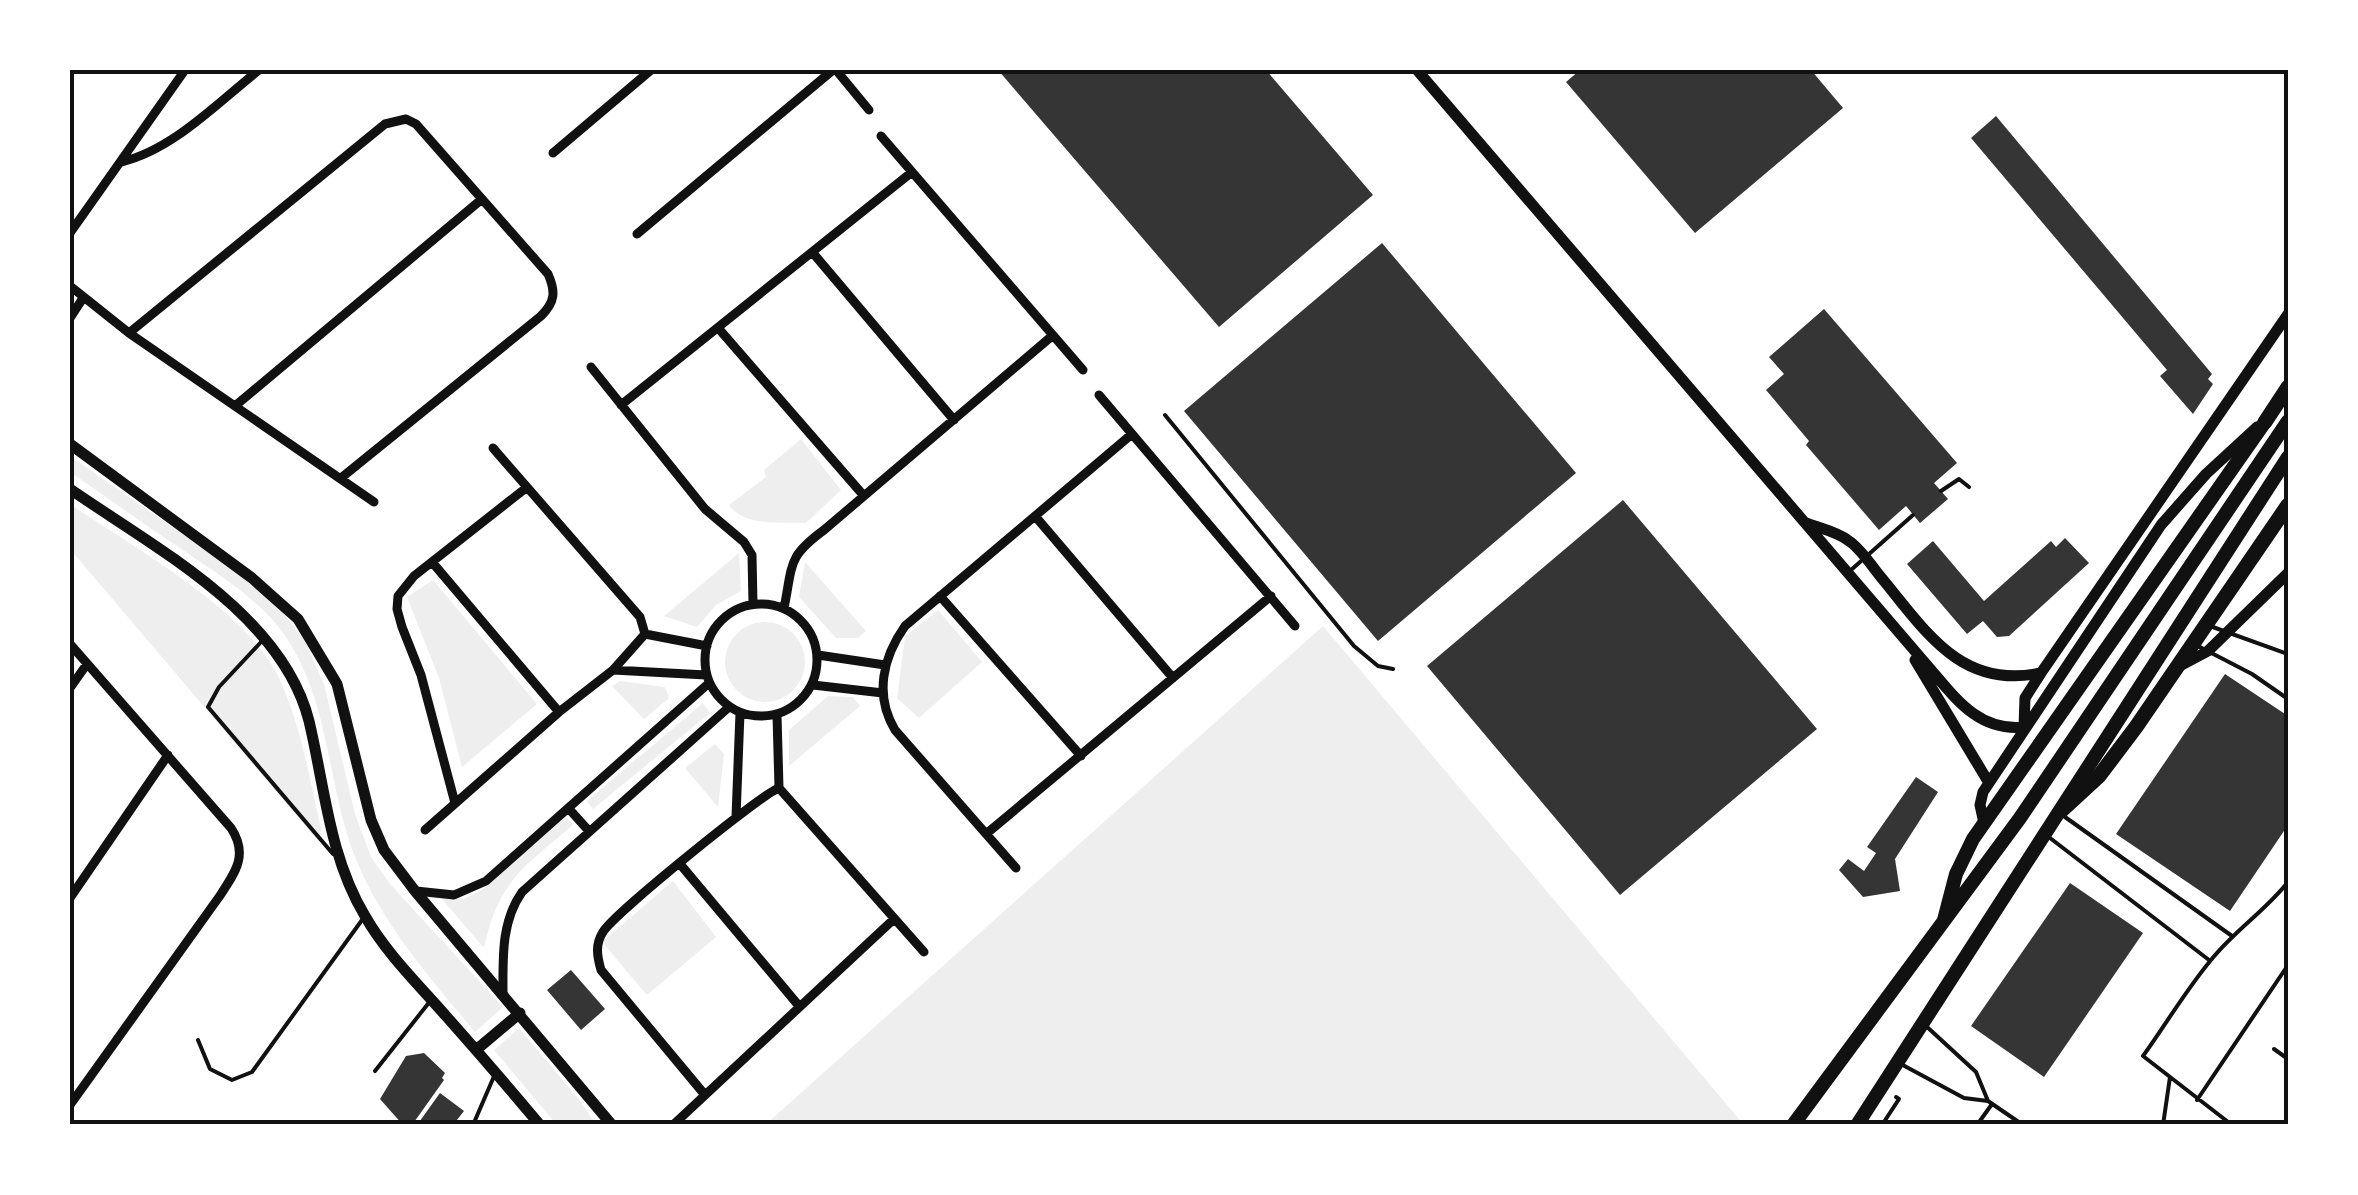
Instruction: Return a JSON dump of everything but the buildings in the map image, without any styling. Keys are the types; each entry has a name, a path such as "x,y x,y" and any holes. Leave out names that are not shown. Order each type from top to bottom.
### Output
{"highway":[{"path":"2265,422 2288,387"},
{"path":"2060,812 2099,776 2288,504"}],"main road":[{"path":"1943,925 1956,874 1984,823 2265,422"},
{"path":"1792,1125 1943,925 2288,422"},
{"path":"1857,1125 2288,458"}],"street":[{"path":"70,233 185,70"},
{"path":"121,162 165,142 259,70"},
{"path":"553,152 651,70"},
{"path":"637,234 835,70 869,110"},
{"path":"1417,70 1970,713 1990,725 2024,727"},
{"path":"129,333 370,135 396,119 416,124 548,274 553,302 541,316 341,478"},
{"path":"880,136 1083,370"},
{"path":"622,406 912,172"},
{"path":"235,406 482,199"},
{"path":"814,253 954,420"},
{"path":"70,286 129,333 374,502"},
{"path":"70,318 83,298"},
{"path":"2024,727 2025,698 2288,314"},
{"path":"719,328 864,496"},
{"path":"784,608 796,553 1052,336"},
{"path":"591,367 696,498 744,542 752,554 753,604"},
{"path":"1100,394 1296,626"},
{"path":"1984,823 1981,797 1989,782 2172,511 2218,462 2265,422"},
{"path":"1016,868 895,730 884,707 889,650 905,626 1132,434"},
{"path":"70,444 252,578 298,619 337,684 376,835 415,891 612,1125"},
{"path":"493,448 640,617 646,634"},
{"path":"455,803 421,675 397,609 402,587 526,488"},
{"path":"70,489 209,586 265,637 291,674 308,718 336,858 365,916 540,1125"},
{"path":"1035,516 1173,678"},
{"path":"1804,522 1850,541 1936,642 1962,663 1988,674 2010,677 2041,673"},
{"path":"432,562 559,712"},
{"path":"2174,669 2227,634 2288,573"},
{"path":"940,596 1081,756"},
{"path":"986,834 1270,596"},
{"path":"753,604 784,608 807,627 818,656 812,684 804,698 777,714 758,717 740,713 729,707 708,679 706,646 724,618 753,604"},
{"path":"1898,630 1989,782"},
{"path":"646,634 706,646"},
{"path":"425,830 612,670 646,634"},
{"path":"70,644 239,840 239,864 219,897 70,1105"},
{"path":"818,656 885,665"},
{"path":"70,688 86,664"},
{"path":"612,670 708,679"},
{"path":"415,891 454,896 486,882 570,810 708,679"},
{"path":"812,684 883,693"},
{"path":"503,993 504,938 514,903 588,830 729,707"},
{"path":"736,817 740,713"},
{"path":"777,714 779,788 924,952"},
{"path":"70,898 168,755"},
{"path":"705,1095 614,988 601,970 597,956 603,932 611,921 736,817 779,788"},
{"path":"570,810 588,830"},
{"path":"680,864 800,1006"},
{"path":"673,1125 894,919"},
{"path":"476,1050 520,1013"}],"lane":[{"path":"1164,415 1354,646 1378,666 1392,669"},
{"path":"1941,491 1959,479 1969,487"},
{"path":"1848,573 1914,515"},
{"path":"2206,624 2288,654"},
{"path":"265,637 219,687 208,706 336,858"},
{"path":"2192,644 2288,698"},
{"path":"2060,812 2232,936"},
{"path":"2046,835 2210,961"},
{"path":"2232,1125 2143,1056 2210,961 2232,936 2269,906 2288,882"},
{"path":"198,1040 210,1069 232,1080 252,1072 365,916"},
{"path":"2197,1100 2288,965"},
{"path":"375,1071 432,1000"},
{"path":"1924,1025 1976,1072 1990,1102"},
{"path":"2274,1049 2288,1059"},
{"path":"1898,1063 1964,1098 1990,1102 2023,1125"},
{"path":"473,1125 496,1072"},
{"path":"2163,1125 2170,1077"},
{"path":"1977,1125 1990,1102"}],"shaded area":[{"path":"801,439 841,490 806,523 764,522 736,512 729,505 766,477 764,470"},
{"path":"70,456 227,565 279,608 305,641 324,684 355,814 371,857 390,884 503,1007 475,1032 406,946 363,875 344,824 313,694 304,669 281,630 240,590 70,472"},
{"path":"70,504 187,582 242,629 264,654 280,680 299,734 321,829 319,842 70,549"},
{"path":"739,553 741,591 716,605 697,627 664,616"},
{"path":"805,562 866,631 858,638 836,638 799,597"},
{"path":"433,580 537,704 462,767 439,678 407,597"},
{"path":"938,610 982,662 919,718 897,698 905,637"},
{"path":"765,622 780,625 793,634 802,647 802,677 793,690 780,699 765,702 750,699 737,690 728,677 725,662 728,647 737,634 750,625"},
{"path":"1323,626 1744,1125 765,1125"},
{"path":"620,681 665,687 669,698 644,719 612,686"},
{"path":"828,696 853,697 860,706 789,766 789,730"},
{"path":"703,703 710,713 593,809 587,801"},
{"path":"715,744 724,754 718,807 685,768"},
{"path":"566,817 573,825 527,865 505,891 484,948 441,898 464,899 485,888"},
{"path":"673,881 716,937 647,995 602,942"},
{"path":"519,1028 596,1125 557,1125 494,1050"}]}
